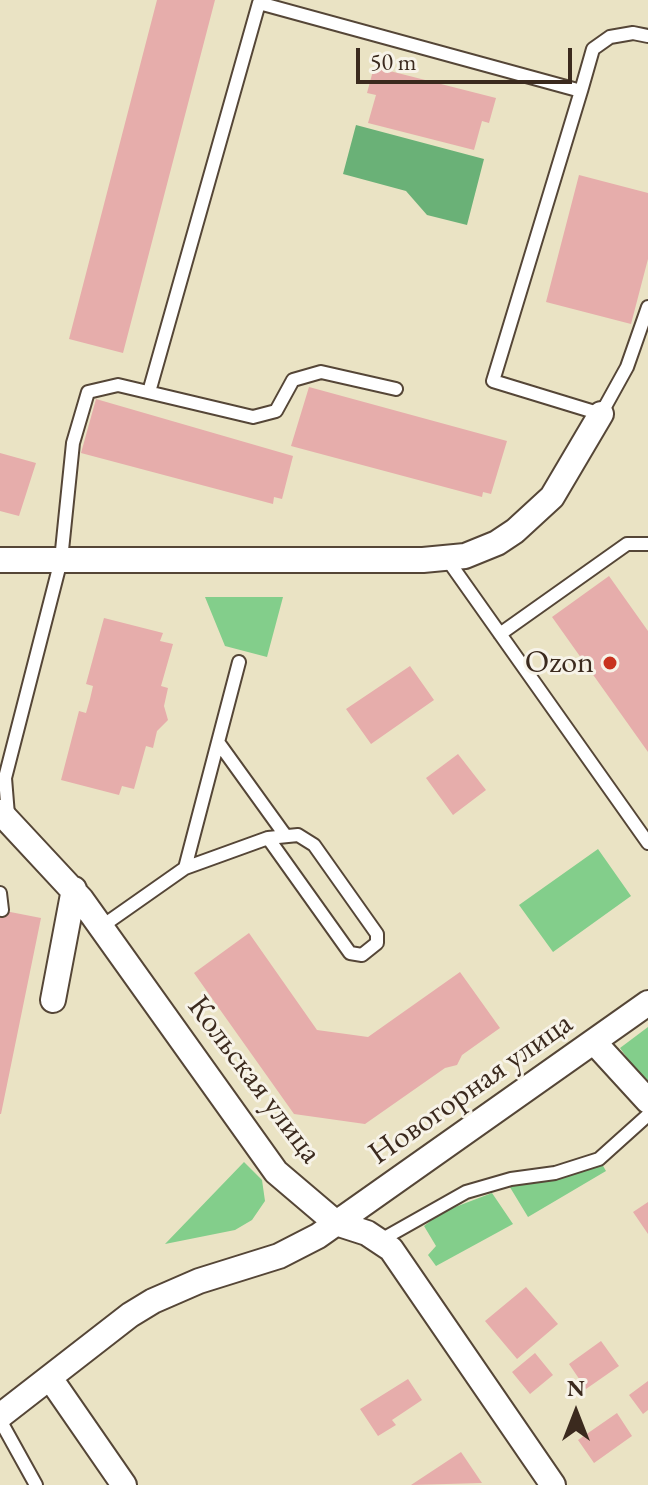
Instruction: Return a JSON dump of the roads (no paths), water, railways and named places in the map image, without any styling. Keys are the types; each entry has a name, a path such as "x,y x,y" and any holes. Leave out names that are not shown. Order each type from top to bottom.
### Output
{"street":[{"path":"0,560 447,559 482,551 515,531 552,497 601,414"},
{"name":"Кольская улица","path":"4,815 74,889 276,1172 336,1223 386,1244"},
{"path":"53,1000 74,889"},
{"name":"Новогорная улица","path":"0,1418 130,1315 153,1301 199,1281 279,1256 336,1223 648,1003"},
{"path":"594,1042 648,1101"},
{"path":"386,1244 553,1485"},
{"path":"50,1378 124,1485"}],"lane":[{"path":"149,392 259,3 581,91"},
{"path":"648,36 633,33 610,37 593,49 493,381 601,414 627,367 648,307"},
{"path":"4,815 5,778 61,560 73,443 88,392 118,385 253,417 276,411 293,380 321,372 396,389"},
{"path":"500,634 627,544 648,544"},
{"path":"447,559 648,843"},
{"path":"185,868 239,662"},
{"path":"218,742 285,835"},
{"path":"101,927 185,868 268,838 298,835 314,845 377,934 375,946 356,957 350,953 268,838"},
{"path":"0,893 2,910"},
{"path":"386,1244 466,1192 511,1179 555,1173 599,1159 648,1115"},
{"path":"0,1418 36,1485"}],"place":[{"name":"Ozon","path":"610,663"}]}
